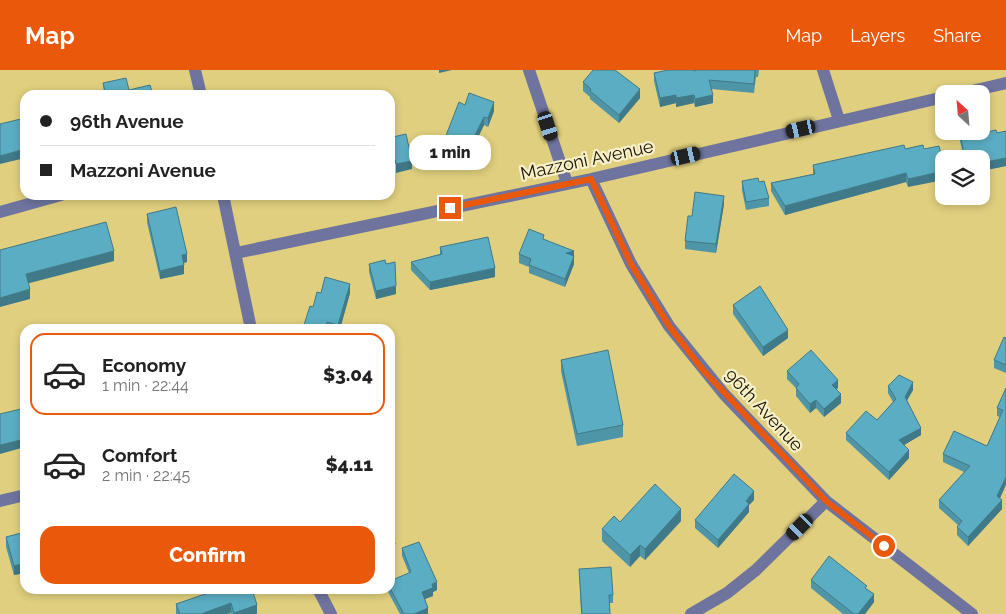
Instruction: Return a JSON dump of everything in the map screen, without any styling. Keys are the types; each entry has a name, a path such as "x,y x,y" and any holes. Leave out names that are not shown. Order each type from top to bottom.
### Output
{"street":[{"path":"195,70 200,90"},
{"path":"529,70 567,183"},
{"path":"823,70 839,120"},
{"path":"990,87 1006,84"},
{"name":"Mazzoni Avenue","path":"236,252 591,179 935,99"},
{"name":"96th Avenue","path":"591,179 631,264 669,326 724,394 826,501 972,614"},
{"path":"0,212 43,200"},
{"path":"224,200 250,324"},
{"path":"0,501 20,496"},
{"path":"691,614 727,594 756,570 826,501"},
{"path":"321,594 331,614"}],"building":[{"path":"593,70 615,70 640,89 619,115 590,91 591,89 583,82"},
{"path":"668,70 755,70 754,84 709,80 713,95 695,99 694,95 676,98 676,95 660,98 654,73"},
{"path":"126,78 129,90 105,90 103,83"},
{"path":"150,85 152,90 129,90"},
{"path":"469,93 494,102 488,118 484,117 469,147 445,138 459,102 465,105"},
{"path":"20,119 20,150 0,156 0,124"},
{"path":"996,130 997,133 1006,131 1006,158 990,161 990,150 963,150 961,140 990,140 990,131"},
{"path":"406,134 412,161 396,164 395,137"},
{"path":"904,145 905,149 923,145 924,149 939,146 940,150 935,150 935,173 908,179 906,173 785,206 771,183 815,174 813,165"},
{"path":"758,178 759,182 764,181 769,198 746,202 742,181"},
{"path":"695,192 724,196 716,244 685,241 688,216 692,216"},
{"path":"176,207 187,254 182,255 184,265 160,271 147,214"},
{"path":"106,222 114,251 26,274 30,289 0,298 0,250"},
{"path":"529,229 544,235 543,239 574,251 566,253 574,256 565,279 529,265 531,259 519,254"},
{"path":"488,237 495,268 430,282 411,262 442,254 440,247"},
{"path":"385,260 386,264 395,262 396,286 376,291 369,264"},
{"path":"325,277 350,284 338,324 327,322 326,324 304,324 310,306 313,307 317,292 321,293"},
{"path":"760,286 788,330 763,347 733,305"},
{"path":"1004,337 1006,338 1006,365 994,360"},
{"path":"608,350 623,425 577,434 561,360"},
{"path":"811,350 838,380 832,385 841,394 824,409 816,400 810,404 796,388 799,384 787,371"},
{"path":"899,375 913,382 905,397 921,428 899,440 909,450 889,472 846,433 866,411 877,420 896,399 888,386"},
{"path":"1006,388 1006,477 997,496 1002,500 968,537 957,527 962,521 939,500 970,466 943,454 954,431 987,446 1003,410 997,408"},
{"path":"20,409 20,440 0,445 0,414"},
{"path":"734,474 754,491 746,501 749,504 718,540 695,520"},
{"path":"655,484 681,509 645,549 640,545 630,555 602,529 614,516 620,522"},
{"path":"20,533 20,564 14,566 6,537"},
{"path":"419,542 437,582 432,584 433,588 422,592 428,608 414,614 404,614 393,594 395,594 395,579 411,572 402,548"},
{"path":"829,556 867,586 865,588 874,594 858,614 854,614 811,580"},
{"path":"611,567 613,595 609,595 610,614 582,614 579,569"},
{"path":"205,594 254,594 257,605 234,613 231,603 201,614 180,614 176,604"}],"route":[{"path":"450,208 591,179 631,264 669,326 703,370 826,501 884,546"}]}
